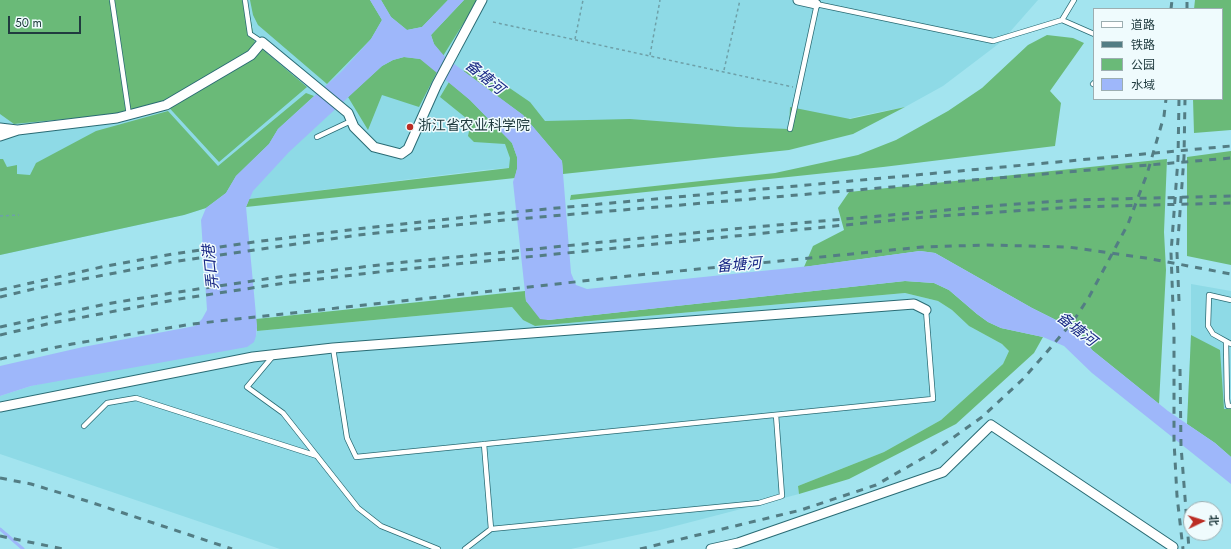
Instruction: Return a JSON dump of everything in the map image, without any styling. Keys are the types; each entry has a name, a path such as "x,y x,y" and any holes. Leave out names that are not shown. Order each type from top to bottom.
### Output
{"street":[{"path":"0,136 18,130 129,115 166,105 251,56 262,42 316,86 349,117 354,127 374,147 401,154 408,149 437,84 482,0"},
{"path":"798,0 817,2"},
{"path":"0,128 18,130"},
{"path":"0,407 274,354 334,348 914,304 926,310"},
{"path":"711,549 738,544 943,472 991,425 1173,547"}],"lane":[{"path":"112,0 129,115"},
{"path":"245,0 250,34 262,42"},
{"path":"1062,20 1074,0"},
{"path":"790,129 817,2 993,41 1062,20 1093,34"},
{"path":"317,137 349,117"},
{"path":"1231,300 1209,295 1208,326 1213,334 1231,344"},
{"path":"334,348 347,438 356,457 933,399 926,310"},
{"path":"1226,342 1229,389 1228,406 1231,406"},
{"path":"274,354 247,387 283,413 358,508 381,526 438,549"},
{"path":"84,426 106,403 136,398 317,456"},
{"path":"464,549 491,529 759,503 782,496 776,415"},
{"path":"484,444 491,529"}],"path":[{"path":"575,39 583,0"},
{"path":"650,55 660,0"},
{"path":"724,71 740,0"},
{"path":"493,22 724,71 798,89"},
{"path":"0,216 19,215"}],"shaded area":[{"name":"浙江省农业科学院","path":"0,0 1038,0 1001,42 943,86 905,107 859,116 792,135 635,157 484,170 249,199 206,208 184,215 0,255"},
{"path":"1191,284 1231,291 1231,457 1215,443 1187,424 1191,335"},
{"path":"905,293 938,301 952,310 969,326 1002,344 1009,351 1003,364 941,420 884,452 798,486 799,494 660,530 571,549 280,549 0,454 0,396 31,386 256,336 257,331 512,307 523,320 535,326"}],"green space":[{"path":"0,0 247,0 255,43 307,87 219,162 163,101 118,114 14,124 0,114"},
{"path":"250,0 370,0 382,20 371,39 327,84 258,25 253,15"},
{"path":"381,0 448,0 422,27 407,30 391,17"},
{"path":"464,0 478,0 443,56 434,44 431,35"},
{"path":"1195,0 1231,0 1231,130 1194,133 1193,100 1223,100 1223,8 1194,8"},
{"path":"1047,35 1073,38 1084,43 1050,91 1061,103 1055,146 883,167 570,200 571,195 775,173 858,155 896,140 948,111 982,88 1028,45"},
{"path":"404,57 421,59 437,72 419,107 382,95 368,130 348,97 382,66 393,60"},
{"path":"471,69 492,76 530,102 545,121 630,119 737,127 789,129 790,107 850,119 905,107 853,134 789,150 563,174 562,161 523,115 463,71"},
{"path":"449,82 470,100 512,143 517,157 515,178 246,207 249,199 509,168 510,158 505,144 474,142 468,136 471,122 440,97"},
{"path":"306,93 314,96 278,129 269,144 236,176 226,193 206,208 184,215 0,255 0,159 3,159 7,167 17,165 17,174 30,175 36,163 96,131 168,111 218,166"},
{"path":"1231,151 1231,265 1187,256 1187,157"},
{"path":"1167,159 1164,232 1166,270 1159,404 1092,350 1076,328 1064,324 1032,308 935,253 920,251 804,267 813,246 844,230 838,208 849,192"},
{"path":"905,281 934,283 949,290 988,322 1001,328 1043,337 1034,353 956,424 849,479 799,494 798,486 884,452 941,420 1003,364 1009,351 1002,344 969,326 952,310 938,301 905,293 535,326 523,320 512,307 257,331 256,319 525,291 526,301 548,320"},
{"path":"1191,335 1220,350 1224,409 1231,409 1231,457 1215,443 1187,424"}],"water":[{"path":"370,0 381,0 391,17 407,30 422,27 448,0 464,0 431,35 434,44 446,58 523,115 562,161 571,273 576,285 587,289 810,266 920,251 935,253 1032,308 1064,324 1076,328 1092,350 1168,411 1215,443 1231,457 1231,484 1092,373 1064,346 1043,337 1001,328 988,322 949,290 934,283 905,281 548,320 540,319 526,301 513,182 517,169 517,157 512,143 470,100 420,59 404,57 393,60 382,66 289,152 253,191 246,207 257,326 254,342 247,347 31,386 0,396 0,366 83,347 195,326 202,319 207,310 201,220 206,208 226,193 236,176 269,144 278,129 342,71 371,39 382,20"}],"waterway":[{"path":"0,529 23,549"}],"railway":[{"path":"1171,8 1172,0"},
{"path":"1187,0 1187,8"},
{"path":"640,549 801,510 876,485 930,454 982,417 1023,379 1074,320 1089,297 1128,224 1147,174 1164,116 1166,100"},
{"path":"1179,100 1178,159 1171,253 1174,334 1174,441 1177,496 1183,549"},
{"path":"1179,301 1177,253 1184,157 1185,100"},
{"path":"0,290 106,266 173,254 357,229 503,213 1231,146"},
{"path":"0,297 42,287 172,262 358,235 505,220 1231,158"},
{"path":"0,327 106,304 178,292 286,276 396,263 732,229 1003,205 1076,200 1231,196"},
{"path":"0,335 47,324 179,299 285,283 387,271 925,217 1074,207 1231,203"},
{"path":"0,359 72,344 192,324 638,275 922,247 987,245 1068,247 1146,258 1231,274"},
{"path":"1180,369 1181,446 1189,549"},
{"path":"0,478 31,484 87,501 232,549"},
{"path":"0,536 63,549"}],"place":[{"name":"浙江省农业科学院","path":"410,127"}],"water label":[{"name":"备塘河","path":"484,78"},
{"name":"备塘河","path":"739,266"},
{"name":"弄口港","path":"212,267"},
{"name":"备塘河","path":"1076,330"}]}
